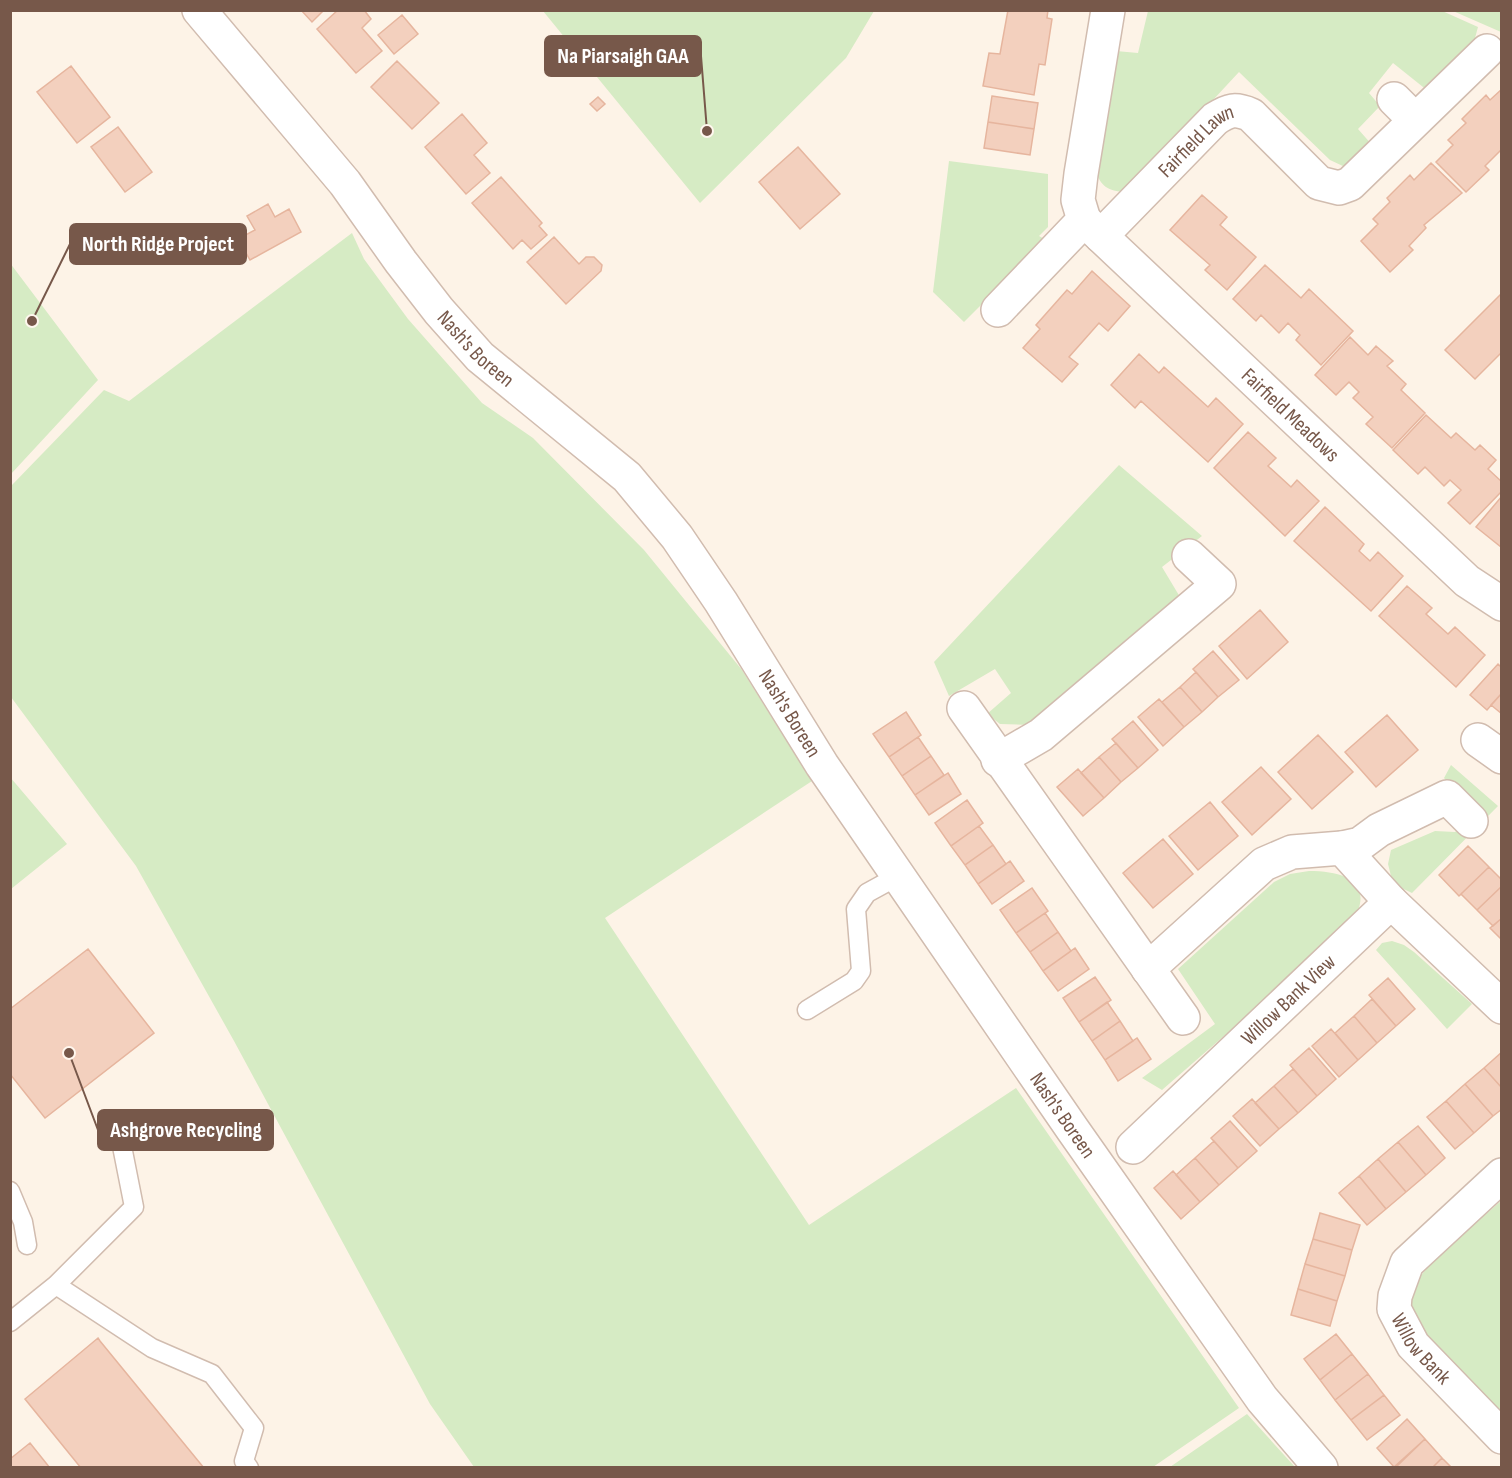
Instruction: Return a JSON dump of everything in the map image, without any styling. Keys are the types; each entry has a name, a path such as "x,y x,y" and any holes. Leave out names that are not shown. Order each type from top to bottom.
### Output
{"street":[{"name":"Nash's Boreen","path":"199,10 332,166 425,294 480,357 627,477 676,537 721,602 822,765 898,876 1262,1399 1321,1467"},
{"path":"1093,228 1078,200 1108,10"},
{"name":"Fairfield Lawn","path":"998,310 1215,119 1229,110 1240,110 1251,115 1319,183 1339,188 1350,184 1405,110 1487,51"},
{"name":"Fairfield Meadows","path":"1093,228 1467,581 1502,604"},
{"path":"998,760 1041,735 1218,584 1189,556"},
{"path":"964,708 998,760 1183,1018"},
{"path":"1148,969 1264,864 1292,852 1342,848 1360,843 1379,830 1447,797 1471,820"},
{"path":"1342,848 1391,902 1502,1007"},
{"name":"Willow Bank View","path":"1133,1147 1391,902"},
{"name":"Willow Bank","path":"1502,1175 1407,1263 1395,1296 1394,1309 1413,1345 1502,1437"}],"lane":[{"path":"807,1010 854,981 861,970 856,909 867,893 898,876"},
{"path":"10,1322 56,1285 134,1207 117,1121"},
{"path":"10,1191 23,1222 27,1245"},
{"path":"56,1285 152,1348 212,1374 254,1428 244,1461 249,1467"}],"green space":[{"path":"1440,10 1478,27 1472,49 1428,91 1393,63 1369,93 1380,106 1358,129 1373,146 1345,167 1330,160 1239,72 1136,183 1122,192 1104,186 1099,179 1095,169 1116,51 1138,53 1148,11"},
{"path":"543,11 874,11 846,58 700,203"},
{"path":"1453,11 1501,11 1501,32"},
{"path":"949,161 1048,174 1048,227 1039,236 1046,240 964,322 933,292"},
{"path":"352,233 364,259 408,319 482,403 533,438 644,550 742,670 812,781 605,918 809,1225 1016,1088 1239,1408 1153,1467 474,1467 430,1404 234,1041 136,866 11,697 11,486 104,390 129,401"},
{"path":"10,263 98,380 11,474 10,473"},
{"path":"1119,465 1202,536 1162,567 1180,597 1031,725 1000,724 987,714 1011,693 995,669 949,696 934,662"},
{"path":"1451,765 1498,806 1412,893 1393,884 1388,864 1391,850 1435,831 1455,832 1476,816 1444,778"},
{"path":"10,777 67,844 11,889 10,889"},
{"path":"1309,871 1336,874 1354,883 1359,890 1360,900 1358,912 1350,926 1162,1090 1142,1078 1215,1024 1178,969 1274,882 1290,874"},
{"path":"1392,941 1414,952 1472,1004 1447,1029 1376,950 1382,943"},
{"path":"1501,1201 1501,1417 1419,1329 1410,1300 1417,1280 1426,1269"},
{"path":"1247,1414 1295,1467 1170,1467"}],"building":[{"path":"301,10 324,10 312,22"},
{"path":"338,10 364,10 371,19 362,28 382,51 356,73 317,29"},
{"path":"1008,10 1048,10 1047,18 1052,19 1045,65 1039,64 1034,95 983,86 989,53 1000,54"},
{"path":"402,15 418,34 394,54 378,35"},
{"path":"397,61 439,103 412,129 371,87"},
{"path":"71,66 110,117 77,143 37,92"},
{"path":"1502,89 1502,149 1485,166 1489,170 1466,192 1436,162 1453,145 1448,140 1466,123 1462,119 1486,95 1490,100"},
{"path":"992,96 1038,103 1034,129 988,122"},
{"path":"598,97 605,104 597,111 590,104"},
{"path":"462,114 487,143 474,155 490,173 466,194 425,147"},
{"path":"988,122 1034,129 1030,155 984,148"},
{"path":"118,127 152,172 125,192 91,147"},
{"path":"798,147 840,194 800,229 759,182"},
{"path":"1431,163 1462,193 1424,225 1426,228 1409,246 1413,250 1390,272 1361,241 1378,224 1373,219 1390,202 1387,198 1410,175 1414,180"},
{"path":"501,177 542,223 539,226 547,235 531,249 522,240 513,249 472,203"},
{"path":"1202,195 1227,217 1220,225 1256,257 1227,290 1205,270 1210,265 1170,230"},
{"path":"268,204 275,217 289,209 301,232 250,260 238,239 255,230 247,216"},
{"path":"554,237 579,264 586,257 594,257 602,265 601,271 566,304 527,262"},
{"path":"1265,265 1301,298 1309,289 1353,331 1321,365 1296,340 1300,335 1288,323 1279,333 1261,315 1256,321 1233,299"},
{"path":"1092,271 1130,306 1108,331 1099,323 1069,357 1078,364 1062,382 1023,348 1040,329 1036,325 1067,290 1072,294"},
{"path":"1502,293 1502,352 1475,379 1445,350"},
{"path":"1350,337 1368,355 1376,346 1393,361 1387,366 1406,384 1401,390 1425,413 1392,448 1366,424 1373,417 1353,398 1359,392 1349,382 1336,395 1315,375"},
{"path":"1139,354 1159,373 1164,367 1208,407 1216,398 1243,424 1208,462 1141,401 1135,408 1111,385"},
{"path":"1426,415 1451,438 1456,433 1475,450 1480,445 1496,460 1488,469 1502,482 1502,491 1470,524 1448,503 1461,490 1450,480 1444,486 1425,467 1418,474 1393,450"},
{"path":"1248,432 1276,458 1268,466 1291,487 1297,480 1319,501 1285,536 1214,468"},
{"path":"1502,496 1502,547 1501,547 1476,527"},
{"path":"1325,507 1364,544 1359,551 1370,561 1378,552 1403,576 1371,611 1294,541"},
{"path":"1407,586 1432,608 1426,614 1448,634 1455,627 1485,655 1456,687 1379,616"},
{"path":"1260,610 1288,642 1247,679 1219,646"},
{"path":"1213,651 1239,680 1218,697 1193,669"},
{"path":"1498,664 1502,668 1502,693 1487,710 1470,695"},
{"path":"1196,672 1218,697 1202,712 1180,687"},
{"path":"1180,687 1202,712 1184,727 1162,702"},
{"path":"1502,693 1502,714 1491,705"},
{"path":"1159,699 1184,727 1163,746 1138,717"},
{"path":"906,712 921,735 889,757 873,734"},
{"path":"1387,715 1418,750 1376,787 1345,752"},
{"path":"1133,721 1158,750 1138,768 1112,739"},
{"path":"1318,735 1353,772 1312,809 1278,772"},
{"path":"918,737 931,756 902,776 889,757"},
{"path":"1116,743 1138,768 1121,782 1099,757"},
{"path":"931,756 944,775 915,795 902,776"},
{"path":"1099,757 1121,782 1104,798 1081,773"},
{"path":"1261,767 1291,799 1252,835 1222,802"},
{"path":"1078,769 1104,798 1083,816 1057,787"},
{"path":"948,773 961,794 929,815 915,795"},
{"path":"967,800 983,823 951,846 935,823"},
{"path":"1210,802 1238,836 1198,870 1169,836"},
{"path":"979,826 993,845 965,865 951,846"},
{"path":"1163,839 1193,874 1153,908 1123,873"},
{"path":"993,845 1006,864 978,884 965,865"},
{"path":"1468,846 1489,867 1459,896 1439,875"},
{"path":"1010,861 1024,881 992,904 978,884"},
{"path":"1489,867 1502,880 1502,886 1477,910 1461,894"},
{"path":"1502,886 1502,918 1493,926 1477,910"},
{"path":"1032,888 1048,911 1016,933 1000,910"},
{"path":"1045,913 1058,932 1030,952 1016,933"},
{"path":"1502,918 1502,940 1490,928"},
{"path":"1058,932 1071,951 1043,971 1030,952"},
{"path":"1075,948 1089,969 1058,991 1043,971"},
{"path":"88,949 154,1033 45,1118 10,1074 10,1009"},
{"path":"1095,977 1111,1000 1079,1022 1063,998"},
{"path":"1388,978 1415,1009 1396,1026 1369,995"},
{"path":"1372,999 1396,1026 1377,1043 1354,1016"},
{"path":"1107,1002 1120,1021 1092,1041 1079,1022"},
{"path":"1354,1016 1377,1043 1358,1060 1335,1033"},
{"path":"1120,1021 1133,1041 1105,1060 1092,1041"},
{"path":"1331,1029 1358,1060 1339,1077 1312,1046"},
{"path":"1137,1038 1151,1059 1118,1081 1105,1060"},
{"path":"1309,1048 1336,1079 1317,1096 1290,1065"},
{"path":"1502,1052 1502,1088 1484,1068"},
{"path":"1484,1068 1502,1088 1502,1109 1493,1116 1465,1084"},
{"path":"1293,1069 1317,1096 1298,1113 1274,1086"},
{"path":"1465,1084 1493,1116 1474,1133 1446,1101"},
{"path":"1274,1086 1298,1113 1279,1129 1255,1103"},
{"path":"1252,1099 1279,1129 1260,1146 1233,1116"},
{"path":"1446,1101 1474,1133 1455,1149 1427,1117"},
{"path":"1230,1121 1257,1151 1238,1168 1211,1138"},
{"path":"1418,1126 1445,1158 1426,1175 1398,1142"},
{"path":"1214,1141 1238,1168 1219,1185 1195,1158"},
{"path":"1398,1142 1426,1175 1406,1192 1378,1159"},
{"path":"1195,1158 1219,1185 1200,1202 1176,1175"},
{"path":"1378,1159 1406,1192 1386,1209 1359,1176"},
{"path":"1173,1171 1200,1202 1181,1219 1154,1188"},
{"path":"1359,1176 1386,1209 1367,1225 1339,1193"},
{"path":"1320,1213 1360,1225 1352,1250 1313,1239"},
{"path":"1313,1239 1352,1250 1345,1276 1305,1264"},
{"path":"1305,1264 1345,1276 1337,1301 1298,1289"},
{"path":"1298,1289 1337,1301 1330,1326 1291,1315"},
{"path":"1336,1334 1352,1354 1320,1380 1304,1359"},
{"path":"98,1338 204,1468 81,1468 25,1399"},
{"path":"1352,1354 1368,1374 1335,1400 1320,1380"},
{"path":"1368,1374 1384,1395 1351,1420 1335,1400"},
{"path":"1384,1395 1400,1415 1367,1440 1351,1420"},
{"path":"1407,1419 1425,1439 1394,1467 1377,1448"},
{"path":"1425,1439 1442,1458 1432,1468 1395,1468"},
{"path":"30,1443 50,1468 10,1468 10,1459"},
{"path":"1442,1458 1452,1468 1432,1468"}],"place":[{"name":"Na Piarsaigh GAA","path":"707,131"},
{"name":"North Ridge Project","path":"32,321"},
{"name":"Ashgrove Recycling","path":"69,1053"}]}
